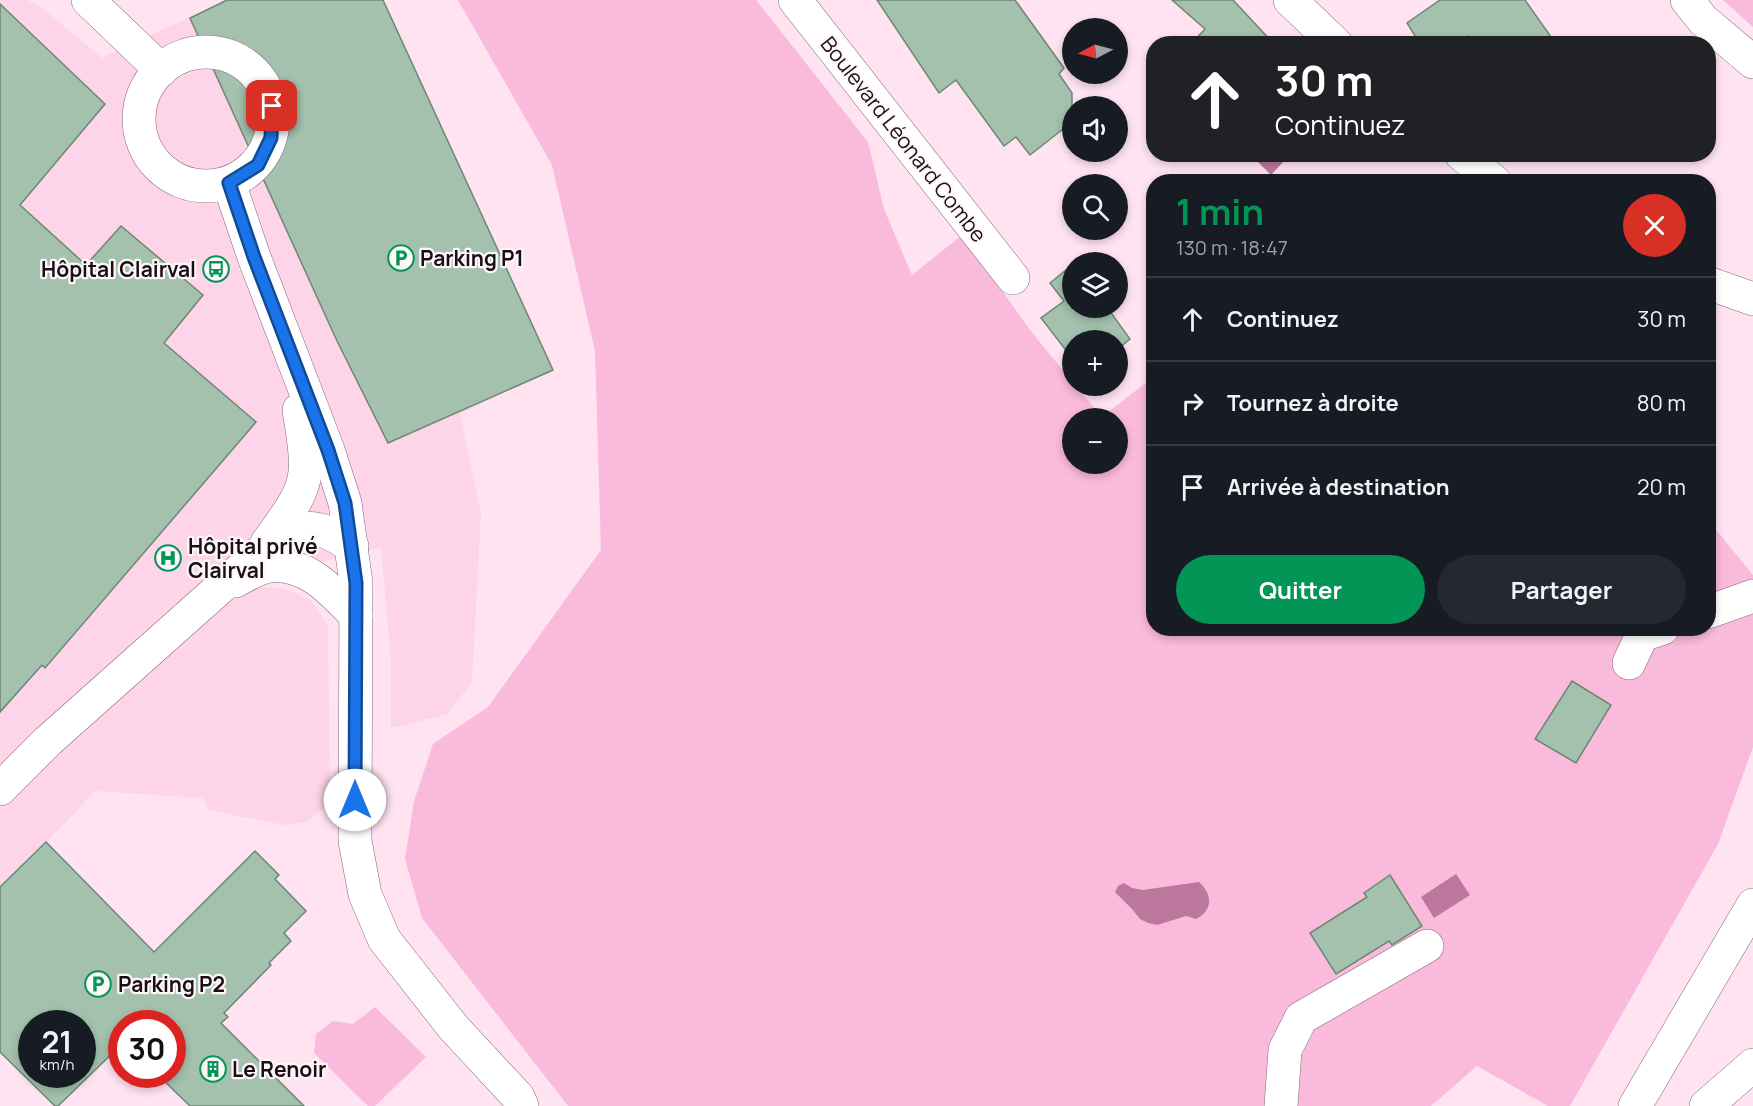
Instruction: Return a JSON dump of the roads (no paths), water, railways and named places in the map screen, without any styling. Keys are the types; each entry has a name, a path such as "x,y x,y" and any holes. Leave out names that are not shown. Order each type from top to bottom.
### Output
{"street":[{"name":"Boulevard Léonard Combe","path":"795,0 1013,278"},
{"path":"1290,0 1328,36"},
{"path":"1687,0 1703,20 1753,62"},
{"path":"90,1 161,70"},
{"path":"206,52 231,56 248,66 264,84 272,106 271,138 258,165 229,183 201,187 173,179 157,165 143,142 139,113 146,89 161,70 180,57 206,52"},
{"path":"1471,162 1485,174"},
{"path":"229,183 254,257 332,461 345,503 356,583 355,841 365,894 384,939 453,1027 518,1097 522,1106"},
{"path":"1716,286 1753,299"},
{"path":"262,549 295,502 305,475 305,444 291,356"},
{"path":"0,789 48,741 286,529 306,527 323,529 352,546"},
{"path":"221,588 268,566 299,568 329,589 356,616"},
{"path":"1716,609 1753,596"},
{"path":"1629,663 1641,636"},
{"path":"1645,1100 1753,905"},
{"path":"1281,1106 1285,1050 1302,1018 1427,946"},
{"path":"1706,1106 1753,1065"}],"place":[{"name":"Parking P1","path":"401,258"},
{"name":"Hôpital Clairval","path":"216,269"},
{"name":"Hôpital privé Clairval","path":"168,558"},
{"name":"Parking P2","path":"98,984"},
{"name":"Le Renoir","path":"213,1069"}]}
